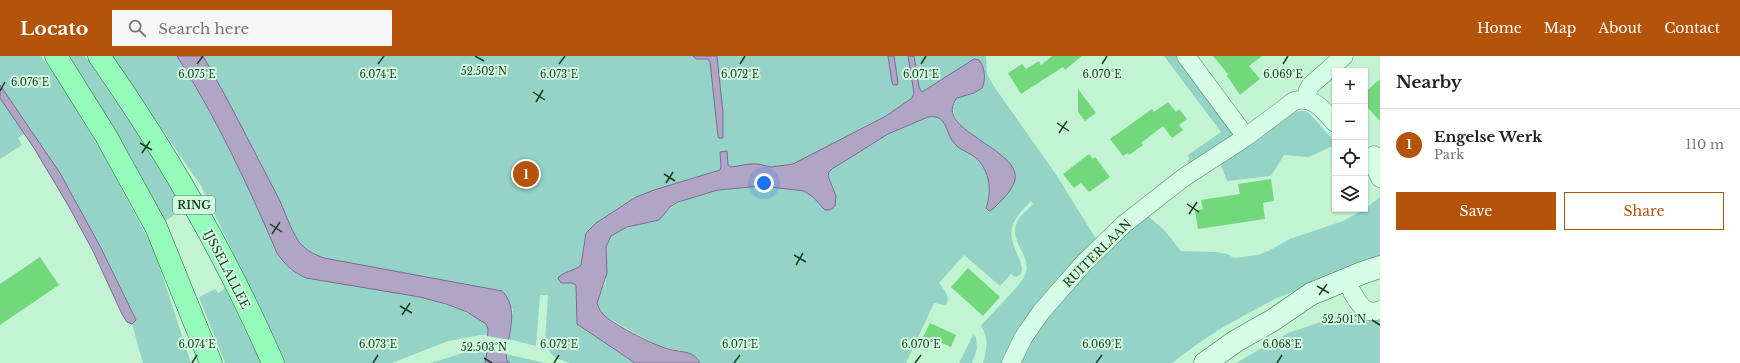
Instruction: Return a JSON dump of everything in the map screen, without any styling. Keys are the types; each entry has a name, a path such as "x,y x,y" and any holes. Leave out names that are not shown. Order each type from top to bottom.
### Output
{"main road":[{"path":"56,56 106,136 156,227 211,363"},
{"name":"IJSSELALLEE","path":"99,56 149,129 193,204 257,326 273,363"},
{"path":"1205,363 1236,341 1273,320 1311,294 1380,267"},
{"path":"1273,320 1303,311 1380,283"}],"street":[{"path":"1186,56 1246,137"},
{"path":"1332,120 1315,102 1306,99 1308,90 1312,85 1344,56"},
{"name":"RUITERLAAN","path":"1011,363 1023,338 1041,312 1083,264 1123,224 1183,178 1246,137 1294,101 1306,99"},
{"path":"1373,154 1375,167 1380,178"},
{"path":"1352,292 1363,309 1368,312 1380,310"}],"shaded area":[{"path":"0,56 41,56 61,84 104,156 154,250 191,363 143,363 132,324 136,320 101,248 60,173 0,85"},
{"path":"70,56 85,56 139,135 183,209 165,221 128,152"},
{"path":"112,56 177,56 222,133 290,269 307,278 396,292 440,303 461,310 481,320 485,323 489,335 448,341 392,363 284,363 269,327 201,186"},
{"path":"177,56 203,56 232,108 278,197 294,234 302,246 312,253 324,258 502,291 507,298 512,313 511,329 506,354 507,361 510,363 485,363 488,329 486,324 467,312 446,304 420,297 306,278 290,268 277,253 255,202 219,128"},
{"path":"189,56 986,56 987,74 993,85 1057,176 1098,242 1006,363 983,363 986,353 986,339 984,330 981,326 1012,292 1025,275 1027,268 1026,262 1018,243 1015,229 1018,219 1033,204 1031,201 1015,220 1011,232 1014,247 1022,269 1021,274 1016,277 1011,274 1000,286 964,255 939,283 947,295 947,304 944,305 934,303 906,363 700,363 683,351 663,348 602,314 597,303 598,297 606,282 607,241 616,232 665,213 673,206 696,195 738,187 764,186 800,189 815,199 825,210 836,196 828,176 832,169 888,134 928,117 939,118 943,121 954,143 972,155 982,165 986,172 989,186 987,210 1004,156 980,142 965,130 954,115 953,107 957,98 974,93 982,88 984,80 809,171 745,176 609,224 577,295 577,324 635,363 569,363 556,358 551,354 545,342 548,295 540,295 536,346 508,339 513,309 305,265"},
{"path":"693,56 717,56 723,113 723,138 719,138 718,136 710,62 708,59 696,59"},
{"path":"888,56 894,56 898,83 897,85 893,85 892,82"},
{"path":"908,56 914,56 919,87 922,92 974,59 979,60 983,66 984,81 982,88 974,93 957,98 952,109 956,120 966,130 1005,158 1013,169 1015,180 1014,184 1006,196 993,209 989,211 986,208 989,186 986,172 982,165 972,155 954,143 943,121 939,118 928,117 888,134 832,169 828,176 836,196 835,206 830,210 825,210 813,197 804,191 762,186 718,190 678,202 670,207 659,220 627,227 611,236 606,247 607,273 597,303 601,312 615,323 632,333 670,350 689,353 693,355 700,363 635,363 577,324 576,285 572,283 561,283 558,278 562,274 581,265 586,233 596,223 636,197 720,170 720,152 727,151 728,165 731,167 750,164 771,167 793,164 886,116 912,98 914,93"},
{"path":"1164,56 1182,56 1236,135 1190,166 1187,162 1189,159 1188,155 1221,132"},
{"path":"0,85 60,173 101,248 136,320 132,324 127,322 122,314 93,251 68,205 34,148 0,98"},
{"path":"0,98 27,132 18,138 22,145 0,159"},
{"path":"1303,111 1309,113 1332,139 1332,146 1309,157 1284,155 1271,176 1227,181 1220,163 1292,112"},
{"path":"1380,197 1380,260 1328,278 1275,299 1223,327 1172,363 1020,363 1035,333 1060,300 1118,239 1147,215 1165,231 1181,251 1216,252 1227,254 1234,258 1258,255 1290,239 1343,221 1360,212 1368,212 1368,207"},
{"path":"225,288 261,363 225,363 199,297 215,289 218,293"},
{"path":"1351,312 1366,323 1380,317 1380,363 1236,363 1288,333"},
{"path":"973,335 976,337 977,349 972,363 959,363"},
{"path":"479,351 487,352 485,363 431,363 463,353"},
{"path":"506,354 545,363 510,363 507,361"}],"pier":[{"path":"487,336 510,340 508,354 485,351"}],"building":[{"path":"1052,56 1082,56 1065,70 1063,67 1021,94 1008,73 1022,64 1026,69 1039,61 1041,65"},
{"path":"1213,56 1262,56 1249,66 1260,79 1240,95 1227,76 1228,74"},
{"path":"1380,79 1380,121 1368,108 1368,89"},
{"path":"1078,89 1096,113 1085,121 1078,112"},
{"path":"1168,102 1176,112 1179,109 1187,119 1179,125 1183,130 1172,138 1163,126 1141,143 1143,145 1129,155 1128,153 1123,156 1110,139 1152,109 1154,112"},
{"path":"1089,154 1093,159 1095,157 1110,177 1089,192 1081,183 1074,188 1063,174"},
{"path":"1271,179 1274,201 1263,203 1265,219 1198,229 1195,211 1203,209 1201,200 1240,194 1238,184"},
{"path":"40,257 59,285 0,325 0,284"},
{"path":"968,268 1000,297 983,316 951,287"},
{"path":"930,323 956,335 951,347 938,341 936,343 923,337"}],"place":[{"name":"Engelse Werk","path":"526,174"}]}
